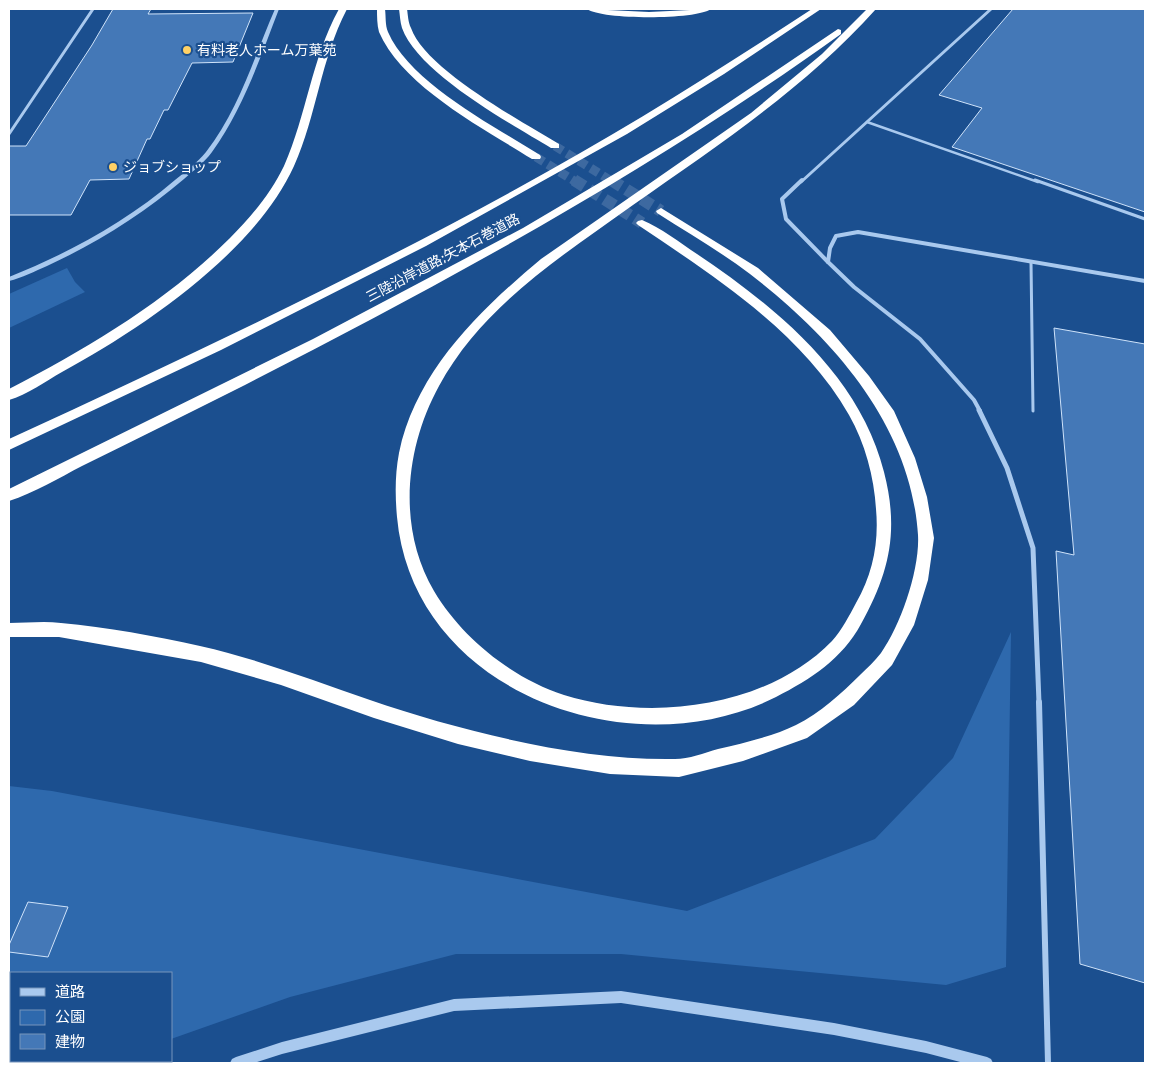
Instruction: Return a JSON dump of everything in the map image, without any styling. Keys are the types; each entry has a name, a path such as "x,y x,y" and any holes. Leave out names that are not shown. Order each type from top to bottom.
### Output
{"highway":[{"path":"9,395 72,362 143,318 206,268 255,217 273,193 288,166 325,44 343,9"},
{"path":"382,9 380,16 382,30 388,43 413,72 454,104 536,157"},
{"path":"402,9 405,26 425,56 451,79 555,146"},
{"path":"591,9 638,15 676,14 707,9"},
{"name":"三陸沿岸道路;矢本石巻道路","path":"9,445 291,310 481,212 690,93 817,9"},
{"path":"642,223 716,271 794,337 828,374 852,409 870,447 882,491 884,525 882,563 867,598 844,638 807,673 752,700 696,714 636,717 589,710 540,694 499,670 458,636 430,600 411,556 402,512 403,465 415,420 430,388 450,357 514,287 545,262 754,115 825,56 871,9"},
{"name":"三陸沿岸道路;矢本石巻道路","path":"9,495 312,346 515,238 727,109 871,9"},
{"path":"9,630 59,630 202,654 281,677 374,710 458,735 530,752 610,766 679,768 743,752 801,732 848,699 886,660 908,620 920,580 926,538 920,497 908,458 889,416 864,379 826,333 754,271 661,211"}],"street":[{"path":"9,134 93,9"},
{"path":"9,279 34,270 105,232 164,195 208,154 233,115 277,9"},
{"path":"991,9 782,199 786,219 854,287 920,339 974,400 1007,468 1032,548 1043,823 1048,1063"},
{"path":"828,262 830,248 836,236 858,232 1145,282"},
{"path":"236,1063 282,1048 454,1005 621,996 834,1029 926,1047 987,1063"}],"lane":[{"path":"867,122 1145,219"},
{"path":"1031,262 1033,412"}],"green space":[{"path":"67,268 75,282 85,292 9,328 9,294"},
{"path":"1011,632 1006,967 946,985 621,954 456,954 290,997 172,1039 172,972 10,972 10,1062 106,1062 9,1063 9,786 52,791 687,911 875,839 953,758"}],"building":[{"path":"113,9 151,9 148,14 253,13 233,62 192,63 168,110 164,110 150,139 147,139 129,179 90,180 71,215 9,215 9,146 26,146 92,45"},
{"path":"1013,9 1145,9 1145,212 952,147 982,108 939,95"},
{"path":"1054,328 1145,344 1145,983 1080,964 1056,551 1074,555"},
{"path":"28,902 68,907 48,957 9,952 9,945"}],"tunnel":[{"path":"555,146 613,182"},
{"path":"536,157 576,182"},
{"path":"574,180 642,223"},
{"path":"611,180 661,211"}],"place":[{"name":"有料老人ホーム万葉苑","path":"187,50"},
{"name":"ジョブショップ","path":"113,167"}]}
